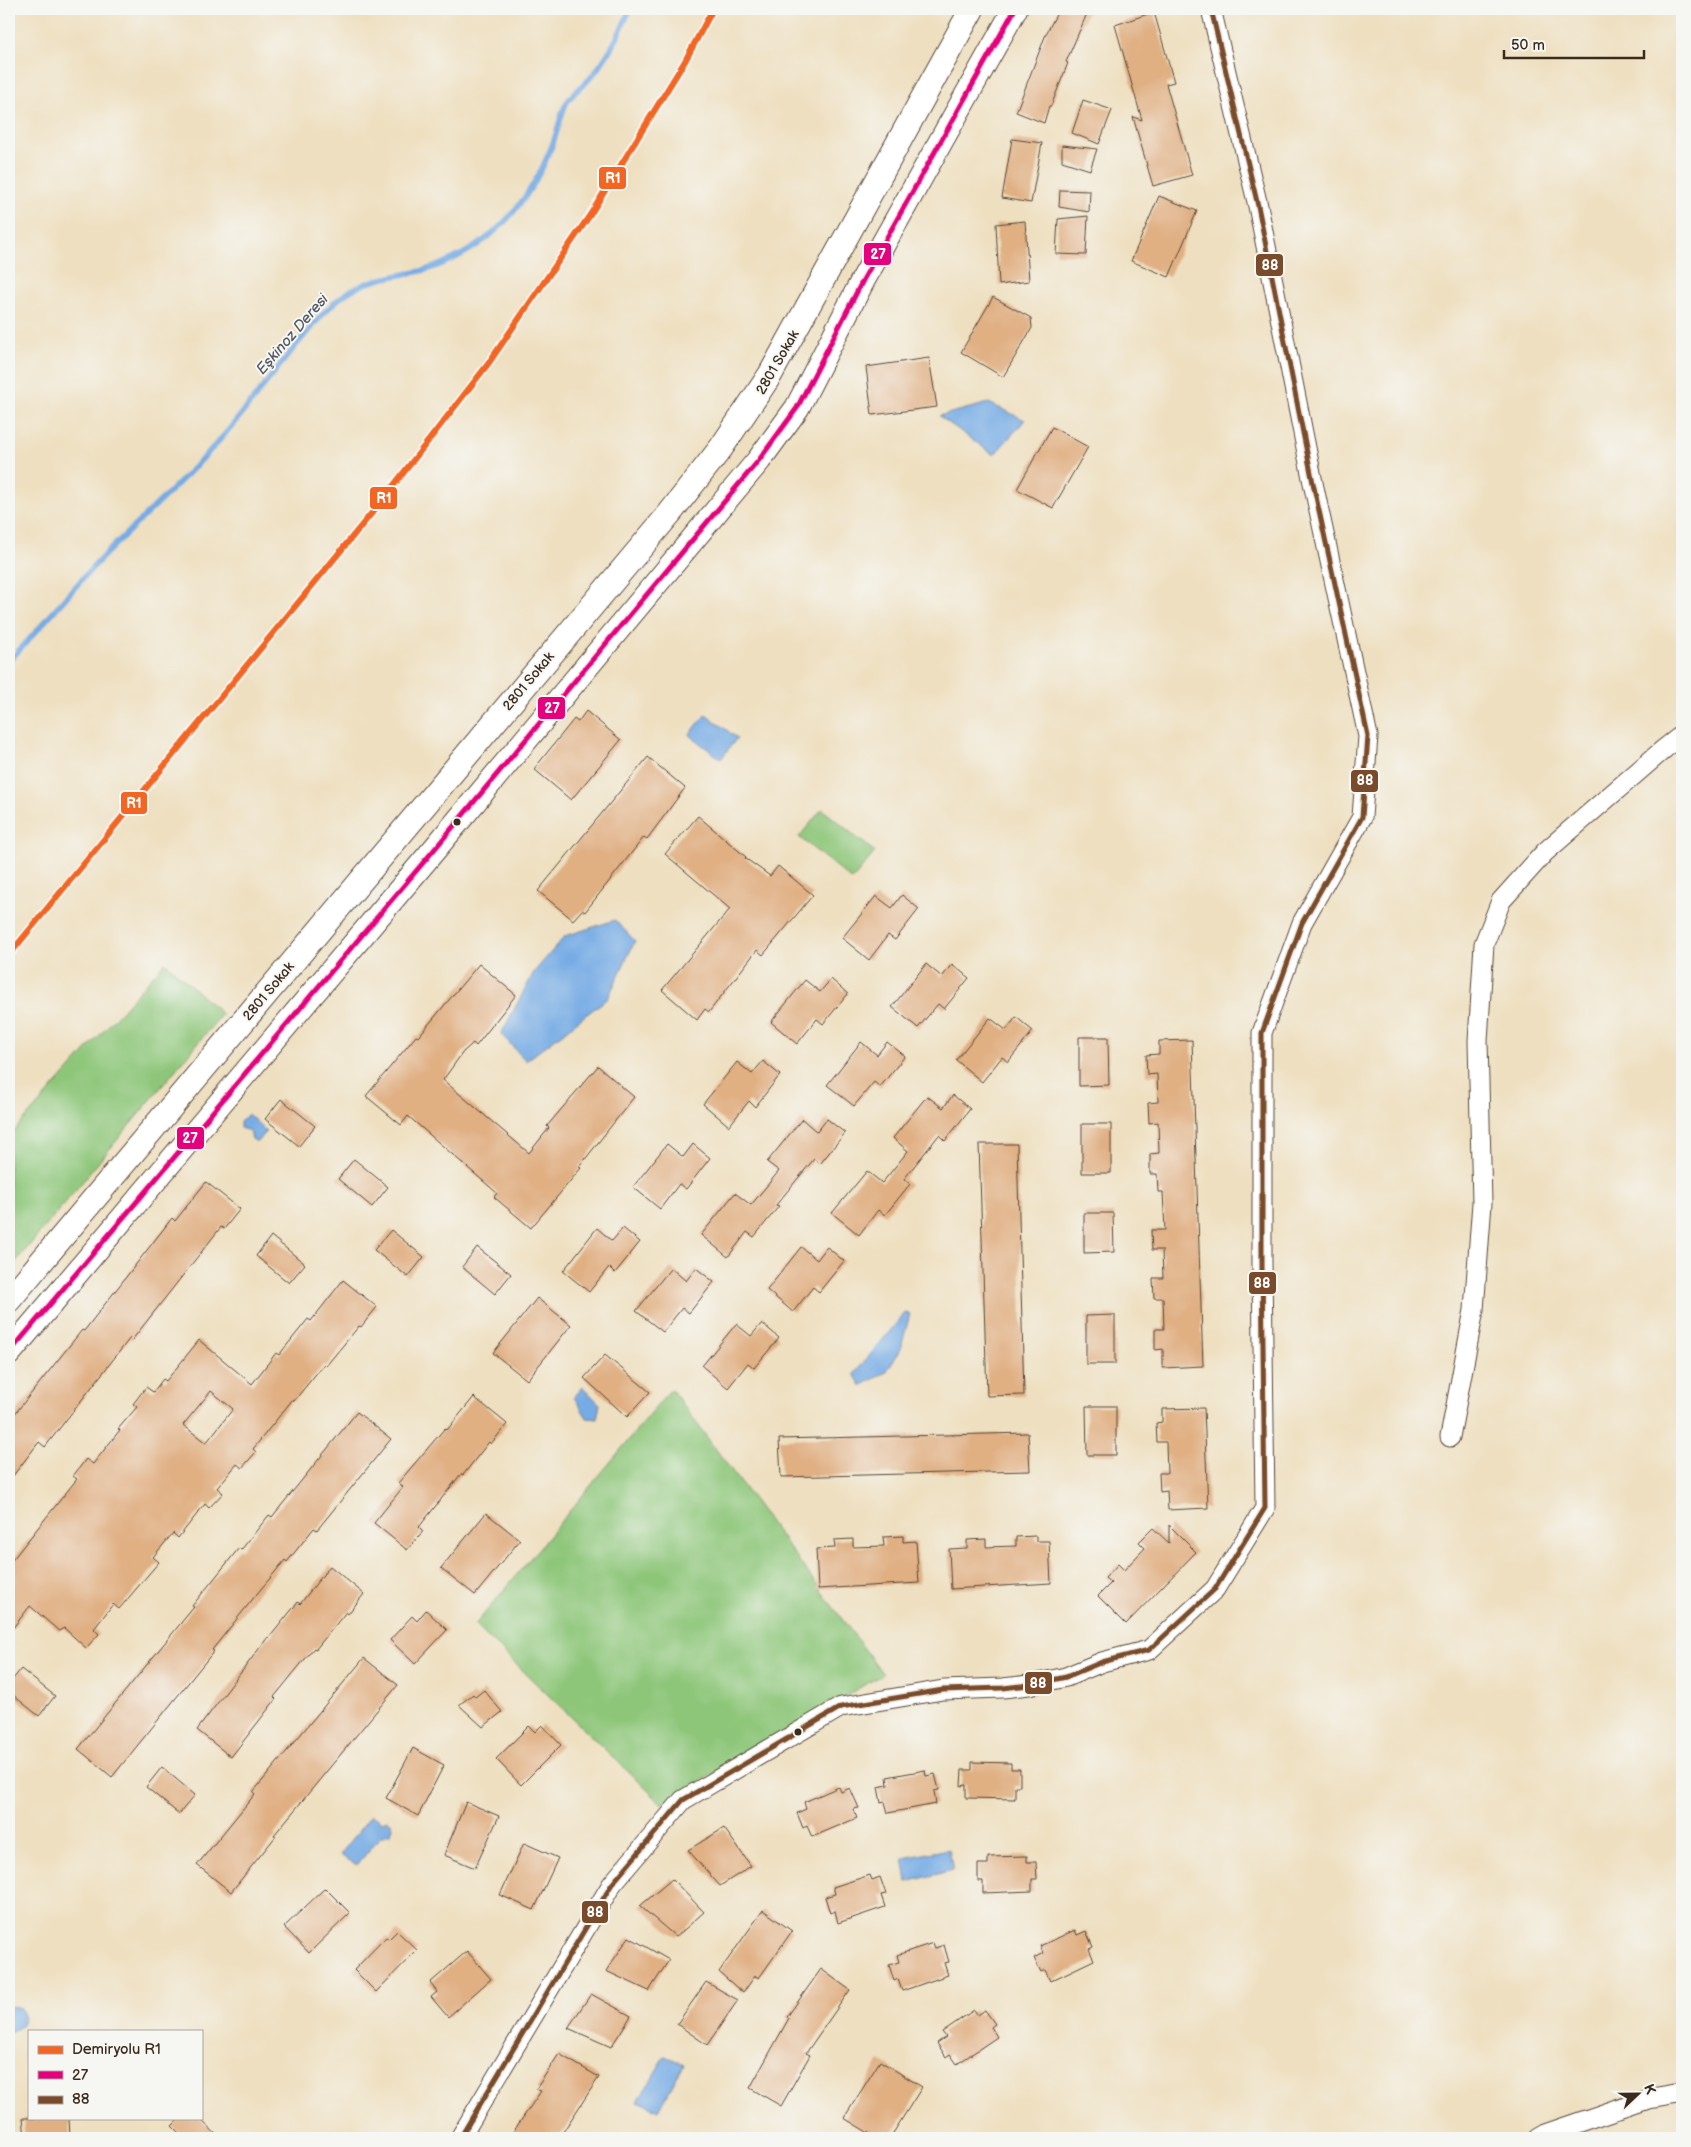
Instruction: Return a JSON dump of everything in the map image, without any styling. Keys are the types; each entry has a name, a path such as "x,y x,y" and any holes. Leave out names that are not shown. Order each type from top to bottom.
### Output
{"main road":[{"name":"2801 Sokak","path":"9,1300 670,513 721,448 770,375 972,9"},
{"path":"9,1353 433,851 759,460 797,408 863,280 1015,9"}],"street":[{"path":"460,2138 612,1884 683,1800 841,1708 943,1690 1029,1685 1066,1677 1102,1662 1149,1650 1216,1589 1265,1508 1262,1033 1302,923 1362,817 1368,736 1315,493 1258,206 1211,9"},
{"path":"1450,1437 1474,1310 1482,1203 1478,1041 1484,944 1501,901 1545,852 1682,735"},
{"path":"1538,2138 1647,2099 1682,2093"}],"green space":[{"path":"822,809 875,852 852,880 799,837"},
{"path":"165,962 222,1014 9,1270 9,1137"},
{"path":"671,1389 883,1674 662,1804 475,1625"}],"water":[{"path":"989,403 1025,420 994,455 939,416"},
{"path":"706,714 737,738 721,759 689,735"},
{"path":"615,920 635,941 608,998 526,1061 501,1034 534,972 565,936"},
{"path":"248,1114 266,1131 257,1142 252,1139 250,1131 240,1128 240,1122"},
{"path":"905,1313 910,1314 900,1351 886,1372 861,1386 854,1374"},
{"path":"583,1387 600,1404 597,1419 587,1418 574,1397"},
{"path":"371,1815 382,1822 387,1820 391,1822 393,1827 391,1833 380,1837 357,1865 340,1855"},
{"path":"949,1849 953,1870 907,1882 903,1858"},
{"path":"9,2007 21,2008 25,2018 20,2027 9,2033"},
{"path":"665,2056 684,2064 659,2110 638,2101"}],"building":[{"path":"1059,9 1089,9 1066,62 1068,63 1051,106 1049,106 1044,123 1016,112 1046,34"},
{"path":"1154,12 1174,82 1166,84 1192,175 1153,186 1133,117 1142,120 1115,25"},
{"path":"1083,100 1112,110 1099,144 1072,133"},
{"path":"1012,139 1042,143 1031,203 1002,198"},
{"path":"1062,145 1097,149 1090,170 1062,161"},
{"path":"1060,190 1090,191 1089,212 1059,207"},
{"path":"1159,196 1197,211 1169,277 1131,261"},
{"path":"1088,216 1086,255 1056,254 1058,219"},
{"path":"1025,221 1029,281 999,285 996,224"},
{"path":"993,297 1031,318 1032,328 1003,377 961,352"},
{"path":"929,358 937,407 872,415 866,367"},
{"path":"1052,427 1088,447 1053,508 1017,489"},
{"path":"586,711 621,740 571,800 534,769 574,719 578,722"},
{"path":"648,757 685,788 647,839 644,837 585,912 582,910 573,920 538,891"},
{"path":"698,816 745,858 770,876 778,866 813,895 763,955 757,950 709,1012 705,1009 697,1020 662,990 730,909 665,854"},
{"path":"902,895 919,909 895,940 888,935 869,960 842,938 876,896 892,908"},
{"path":"479,964 516,995 476,1046 473,1043 463,1052 443,1080 529,1153 549,1128 547,1126 598,1066 634,1097 579,1167 581,1168 531,1228 494,1197 497,1193 408,1116 401,1125 366,1096"},
{"path":"926,964 942,977 952,964 969,978 944,1009 938,1004 918,1028 892,1007"},
{"path":"831,979 848,994 823,1024 817,1019 797,1044 771,1022 805,980 820,992"},
{"path":"1016,1017 1033,1031 1008,1062 1002,1057 982,1082 956,1060 990,1018 1006,1030"},
{"path":"1079,1037 1108,1037 1109,1085 1079,1086"},
{"path":"1192,1040 1203,1366 1163,1368 1163,1349 1155,1350 1155,1329 1164,1329 1163,1298 1154,1298 1153,1278 1163,1278 1162,1250 1152,1250 1151,1230 1165,1230 1163,1192 1158,1192 1157,1174 1150,1174 1150,1154 1159,1153 1158,1122 1149,1123 1148,1103 1158,1102 1157,1074 1147,1075 1146,1055 1159,1054 1159,1041"},
{"path":"861,1042 877,1055 887,1042 905,1056 880,1087 874,1082 854,1106 827,1085"},
{"path":"763,1061 780,1075 755,1107 749,1101 729,1126 703,1104 737,1062 752,1074"},
{"path":"953,1095 970,1109 945,1141 939,1135 904,1179 910,1184 885,1215 878,1210 859,1235 832,1213 867,1171 882,1183 908,1151 893,1138 927,1096 943,1108"},
{"path":"281,1099 315,1126 299,1146 265,1119"},
{"path":"802,1119 817,1132 827,1119 845,1133 820,1164 814,1159 776,1205 779,1206 754,1237 747,1232 728,1257 701,1235 735,1193 751,1205 779,1171 767,1162"},
{"path":"1082,1124 1111,1124 1111,1173 1082,1173"},
{"path":"667,1144 683,1157 693,1144 710,1158 686,1189 679,1184 660,1209 633,1187"},
{"path":"979,1144 1017,1144 1024,1395 987,1396"},
{"path":"354,1159 388,1187 372,1207 338,1179"},
{"path":"206,1182 240,1209 224,1229 221,1227 132,1340 130,1338 45,1447 39,1442 9,1481 9,1421 82,1330 84,1331 172,1218 175,1221"},
{"path":"1084,1213 1113,1213 1114,1252 1084,1253"},
{"path":"597,1228 612,1241 623,1228 640,1242 615,1273 609,1267 589,1292 563,1271"},
{"path":"391,1230 424,1257 408,1277 374,1250"},
{"path":"271,1236 305,1264 289,1283 256,1256"},
{"path":"477,1247 511,1274 495,1294 462,1267"},
{"path":"801,1247 817,1260 827,1247 844,1261 819,1292 813,1287 793,1312 767,1290"},
{"path":"671,1268 686,1281 696,1268 714,1282 689,1313 682,1308 663,1332 636,1311"},
{"path":"343,1280 377,1307 326,1366 324,1364 294,1401 293,1399 253,1449 256,1452 242,1468 237,1464 217,1488 223,1493 209,1508 205,1504 178,1538 173,1533 153,1557 159,1562 119,1609 113,1604 94,1629 99,1634 86,1648 64,1628 59,1631 30,1606 9,1633 9,1564 77,1479 73,1476 86,1459 93,1464 120,1430 118,1429 137,1407 133,1404 146,1387 153,1392 163,1379 166,1381 199,1340 252,1384 276,1353 279,1355 308,1319 311,1321","holes":["211,1391 233,1409 206,1443 183,1425"]},
{"path":"537,1298 571,1325 527,1380 493,1353"},
{"path":"1115,1315 1115,1364 1086,1364 1086,1316"},
{"path":"762,1323 779,1338 754,1368 748,1363 728,1388 702,1366 736,1324 751,1336"},
{"path":"605,1355 650,1392 627,1417 584,1378"},
{"path":"474,1397 507,1424 491,1444 489,1442 463,1475 461,1474 419,1527 423,1531 407,1550 374,1523 403,1487 398,1483 445,1428 447,1430"},
{"path":"1086,1406 1116,1406 1116,1455 1087,1455"},
{"path":"1204,1408 1208,1508 1168,1510 1167,1491 1160,1492 1159,1473 1167,1473 1166,1442 1157,1442 1156,1423 1162,1422 1162,1409"},
{"path":"357,1412 391,1439 317,1530 314,1528 287,1562 285,1560 256,1595 212,1650 214,1651 112,1777 78,1749 194,1607 192,1606 239,1548 241,1550 269,1515 272,1517"},
{"path":"1028,1433 1030,1471 781,1477 779,1439"},
{"path":"486,1513 520,1540 475,1595 441,1568"},
{"path":"1169,1525 1196,1552 1126,1624 1098,1596 1111,1583 1105,1578 1118,1564 1124,1570 1145,1548 1139,1542 1153,1528 1169,1543"},
{"path":"903,1536 903,1542 916,1541 919,1583 818,1589 816,1549 835,1548 834,1540 853,1539 853,1547 884,1546 883,1537"},
{"path":"1036,1536 1036,1541 1049,1541 1051,1583 951,1589 949,1549 967,1548 967,1540 986,1539 986,1547 1016,1546 1016,1537"},
{"path":"330,1566 364,1594 348,1614 346,1612 316,1649 314,1648 274,1697 276,1699 231,1757 197,1730 268,1637 298,1602 300,1604"},
{"path":"426,1610 447,1630 415,1664 390,1640 412,1616 417,1621"},
{"path":"364,1658 398,1685 274,1835 276,1836 231,1892 197,1865 255,1794 253,1792"},
{"path":"21,1669 55,1696 39,1716 9,1692 9,1684"},
{"path":"484,1690 502,1712 483,1727 459,1705 473,1694 475,1697"},
{"path":"542,1725 561,1745 521,1785 496,1759 529,1726 535,1732"},
{"path":"413,1748 444,1765 418,1816 386,1798"},
{"path":"972,1762 1011,1763 1011,1769 1020,1769 1020,1786 1015,1786 1015,1799 966,1798 966,1785 961,1786 962,1770 972,1770"},
{"path":"162,1767 195,1795 179,1814 146,1787"},
{"path":"925,1770 926,1776 935,1774 939,1790 934,1791 936,1804 888,1813 885,1802 881,1803 878,1787 888,1785 887,1777"},
{"path":"839,1787 841,1792 850,1788 859,1808 853,1809 857,1818 812,1837 807,1826 803,1828 797,1813 806,1809 804,1802"},
{"path":"466,1802 499,1816 475,1868 444,1855"},
{"path":"724,1828 751,1866 720,1886 688,1850"},
{"path":"524,1843 558,1858 534,1910 500,1895"},
{"path":"1027,1856 1027,1862 1036,1862 1037,1879 1032,1879 1032,1891 983,1893 983,1881 978,1881 978,1864 988,1864 988,1857"},
{"path":"870,1875 872,1880 880,1877 886,1894 881,1895 885,1907 838,1923 835,1911 830,1913 825,1897 835,1894 833,1887"},
{"path":"672,1879 704,1912 676,1937 640,1906"},
{"path":"325,1888 350,1913 309,1953 284,1927"},
{"path":"763,1910 792,1931 759,1978 755,1976 743,1993 719,1972"},
{"path":"1075,1930 1077,1935 1086,1931 1093,1947 1089,1949 1094,1960 1050,1981 1045,1970 1041,1972 1034,1958 1043,1953 1040,1946"},
{"path":"397,1931 417,1950 376,1992 354,1970 386,1937 389,1939"},
{"path":"629,1937 669,1960 649,1991 606,1971"},
{"path":"933,1943 935,1948 944,1945 949,1962 944,1963 948,1975 902,1991 898,1979 894,1981 889,1965 899,1962 897,1955"},
{"path":"467,1951 491,1979 448,2017 431,1997 437,1992 430,1983"},
{"path":"821,1969 850,1990 806,2053 810,2055 781,2106 750,2088 789,2018 787,2017"},
{"path":"706,1982 738,2000 707,2045 677,2024"},
{"path":"591,1994 631,2016 611,2047 568,2028"},
{"path":"974,2010 978,2015 985,2010 995,2024 991,2027 997,2037 957,2064 950,2054 946,2057 937,2043 946,2037 942,2032"},
{"path":"559,2054 599,2077 559,2138 509,2138 541,2091 536,2089"},
{"path":"880,2061 922,2087 890,2138 877,2138 844,2118"},
{"path":"23,2118 28,2118 28,2120 69,2120 70,2138 25,2138"},
{"path":"178,2120 201,2120 220,2138 184,2138 172,2126"}],"waterway":[{"name":"Eşkinoz Deresi","path":"9,661 96,564 209,452 301,339 338,300 348,292 369,283 426,270 446,262 472,249 501,226 514,212 535,182 553,143 568,100 588,80 609,53 630,9"}],"rail line":[{"name":"R1","path":"9,955 380,503 488,364 590,215 685,61 713,9"}],"transit line":[{"name":"27","path":"9,1353 433,851 759,460 797,408 863,280 1015,9"},
{"name":"88","path":"460,2138 612,1884 683,1800 841,1707 943,1690 1029,1685 1066,1677 1102,1662 1149,1650 1215,1589 1265,1508 1262,1033 1302,923 1362,817 1368,736 1313,483 1258,206 1211,9"}]}
